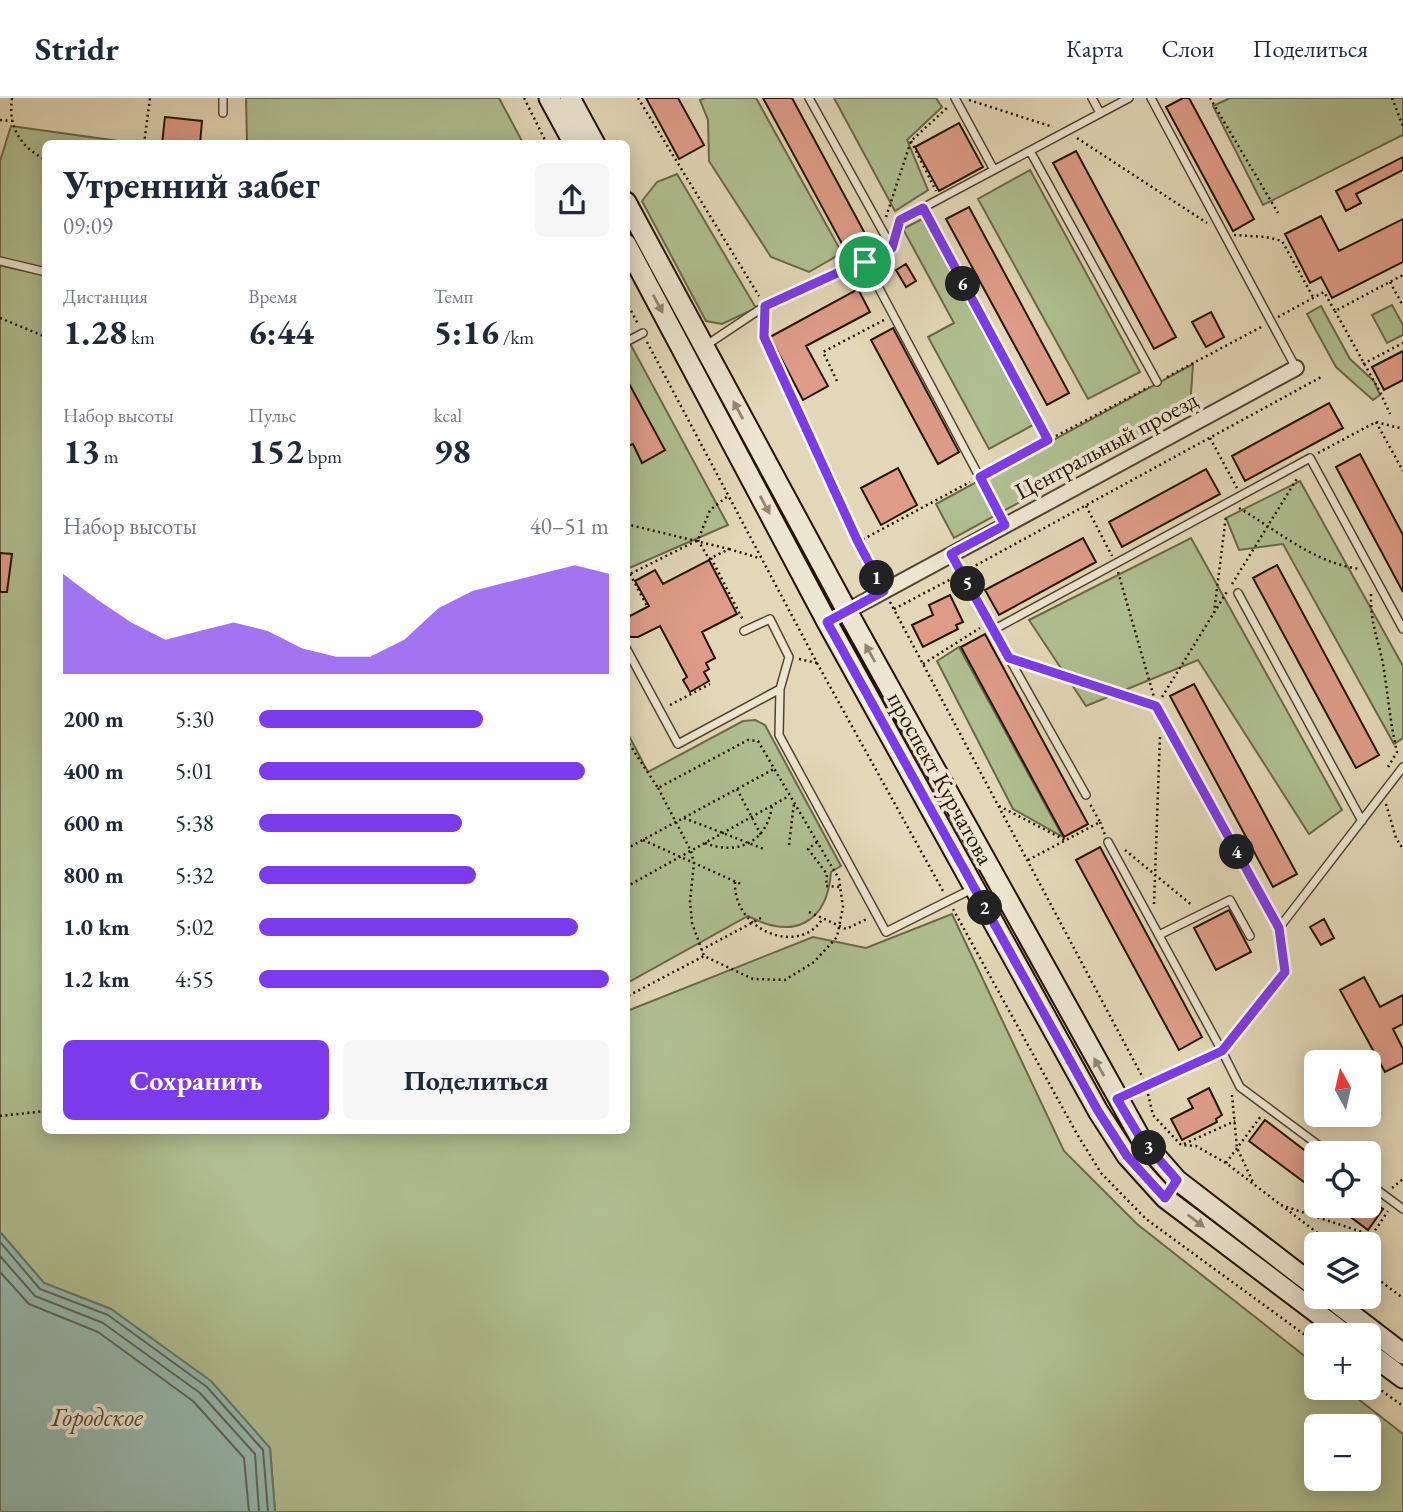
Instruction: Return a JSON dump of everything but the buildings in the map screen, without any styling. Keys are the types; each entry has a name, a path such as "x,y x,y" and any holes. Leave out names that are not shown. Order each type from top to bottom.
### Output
{"main road":[{"path":"550,98 571,140"},
{"path":"570,98 593,140"},
{"name":"проспект Курчатова","path":"630,209 847,611 1141,1139 1177,1180 1304,1278"},
{"name":"проспект Курчатова","path":"630,252 827,622 1098,1111 1127,1156 1165,1198 1330,1323"},
{"path":"1165,1198 1177,1180"},
{"path":"1345,1309 1403,1353"},
{"path":"1381,1362 1403,1378"}],"street":[{"name":"Центральный проезд","path":"827,622 1296,368"}],"lane":[{"path":"223,98 223,113"},
{"path":"809,98 892,248"},
{"path":"1092,98 1100,113"},
{"path":"705,346 765,306 892,248 900,220 1129,98"},
{"path":"1151,98 1296,368"},
{"path":"956,99 994,170"},
{"path":"1030,151 1157,382"},
{"path":"923,208 1048,440"},
{"path":"0,261 42,271"},
{"path":"865,262 1005,525"},
{"path":"630,340 643,333"},
{"path":"991,626 1310,458 1403,629"},
{"path":"951,554 1086,795"},
{"path":"1238,593 1362,821"},
{"path":"746,630 770,619 789,657 780,689 779,735 886,933 974,888"},
{"path":"630,655 677,744 780,689"},
{"path":"1117,1099 1222,1051 1285,972 1279,928 1156,706"},
{"path":"1279,928 1403,767"},
{"path":"1110,840 1240,1087 1313,1141"},
{"path":"1160,935 1230,900 1250,936"},
{"path":"1381,1193 1403,1209"}],"path":[{"path":"12,98 10,111 18,140 33,154 42,158"},
{"path":"145,140 150,98"},
{"path":"524,98 545,140"},
{"path":"638,98 765,306 764,337 858,542 1142,1074 1153,1115 1181,1145 1196,1146 1226,1163 1316,1232"},
{"path":"1210,98 1278,213"},
{"path":"1392,98 1403,126"},
{"path":"882,230 911,141 956,99 975,100 1067,131 1224,234 1282,241 1313,298"},
{"path":"0,120 13,121"},
{"path":"911,141 940,199"},
{"path":"1335,311 1403,275"},
{"path":"1390,282 1403,306"},
{"path":"858,542 1324,292 1390,414"},
{"path":"837,381 823,352 893,315"},
{"path":"0,317 42,335"},
{"path":"1363,364 1403,343"},
{"path":"894,609 1323,376"},
{"path":"1156,706 1310,458 1376,422 1403,429"},
{"path":"1376,422 1403,471"},
{"path":"1210,438 1240,494"},
{"path":"630,574 698,540 710,510 728,496"},
{"path":"1214,612 1228,501 1313,556 1343,567 1371,571 1370,619 1383,664 1389,719 1397,752 1388,768"},
{"path":"1086,506 1115,563 1156,706"},
{"path":"630,525 698,540 760,558"},
{"path":"698,540 711,558 746,630"},
{"path":"711,558 729,549"},
{"path":"630,578 647,606"},
{"path":"923,663 991,626"},
{"path":"789,657 817,663"},
{"path":"1009,658 1156,706"},
{"path":"660,710 710,684"},
{"path":"1154,925 1161,714"},
{"path":"630,745 658,788 691,851 694,863 690,901 692,923 704,956 753,979 785,980 814,962 837,937 843,907 839,879 758,741 748,740 658,788"},
{"path":"630,847 774,769"},
{"path":"737,789 761,835"},
{"path":"1384,793 1396,838 1403,849"},
{"path":"1086,795 1110,840 1155,872 1203,914"},
{"path":"630,885 790,796"},
{"path":"789,845 794,803"},
{"path":"705,843 719,849 750,844 761,835 771,819 772,805"},
{"path":"999,806 1065,840"},
{"path":"684,818 764,849"},
{"path":"1028,860 1100,822"},
{"path":"643,840 743,885"},
{"path":"817,842 808,849 827,874 826,886 840,887"},
{"path":"735,882 735,893 741,911 758,928 781,937 806,933 819,926 823,918"},
{"path":"810,912 846,929 876,915"},
{"path":"701,950 761,918"},
{"path":"630,995 704,956"},
{"path":"1232,1094 1237,1148 1254,1183"},
{"path":"1226,1163 1268,1108"},
{"path":"0,1116 42,1111"},
{"path":"1181,1145 1235,1121"},
{"path":"1384,1195 1403,1179"},
{"path":"1276,1203 1362,1232"},
{"path":"1373,1232 1395,1203"},
{"path":"1381,1282 1403,1298"},
{"path":"1381,1390 1403,1406"}],"green space":[{"path":"246,98 499,98 521,140 247,140"},
{"path":"756,98 842,253 809,272 771,257 709,161 708,120 700,100"},
{"path":"834,98 936,98 942,107 907,140 928,190 895,211"},
{"path":"1230,98 1403,98 1403,135 1263,205 1213,106"},
{"path":"11,126 111,140 42,140 42,1134 630,1134 630,1010 813,937 866,948 952,914 1064,1151 1137,1224 1304,1356 1304,1400 1359,1400 1377,1414 1304,1414 1304,1491 1381,1491 1381,1417 1403,1434 1403,1512 275,1512 270,1448 111,1309 44,1283 0,1232 0,161"},
{"path":"1030,170 1140,372 1088,399 978,199"},
{"path":"677,174 756,308 722,324 706,321 642,201 657,182"},
{"path":"922,219 1033,425 989,449 928,337 954,323 903,229"},
{"path":"1392,305 1403,325 1403,335 1387,343 1372,315"},
{"path":"1321,306 1350,359 1374,381 1380,395 1373,400 1336,367 1307,314"},
{"path":"630,343 728,525 630,568"},
{"path":"1193,364 1190,409 954,538 936,504"},
{"path":"1300,481 1403,666 1403,738 1394,744 1283,544 1239,550 1226,518"},
{"path":"1191,538 1342,810 1309,834 1198,660 1086,706 1029,620"},
{"path":"959,647 1063,837 1013,809 937,661"},
{"path":"755,720 765,725 841,866 831,872 823,904 815,915 805,922 779,927 748,916 630,981 630,738 648,772 743,721"}],"water":[{"name":"Городское","path":"0,1232 44,1283 111,1309 211,1381 270,1448 275,1512 0,1512"}],"route":[{"path":"923,208 1048,440 980,477 1005,525 951,554 1009,658 1156,706 1279,928 1285,972 1222,1051 1117,1099 1141,1139 1177,1180 1165,1198 1127,1156 1098,1111 827,622 884,591 858,542 764,337 765,306 865,262 892,248 900,220 923,208"}]}
